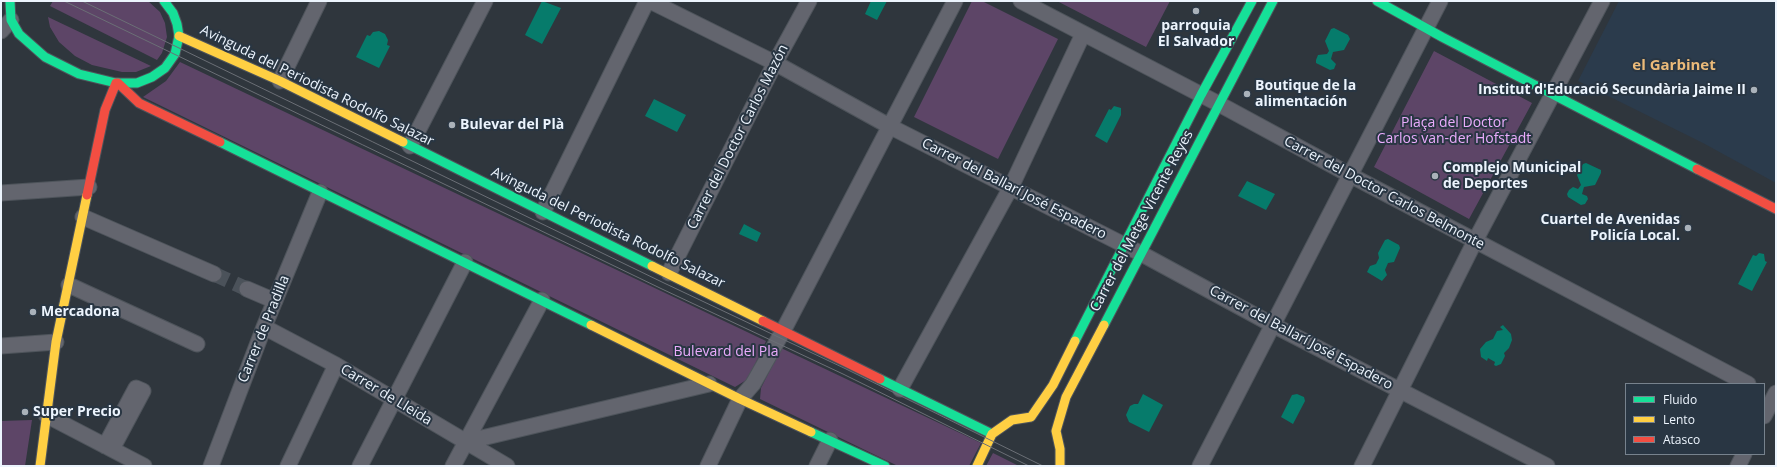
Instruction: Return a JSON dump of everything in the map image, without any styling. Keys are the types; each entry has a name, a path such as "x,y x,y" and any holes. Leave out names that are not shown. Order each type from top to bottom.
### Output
{"street":[{"path":"1,1 10,1 11,20 19,34 45,56 80,74 117,83 137,83 152,77 165,68 175,54 178,36 172,13 164,1"},
{"path":"280,81 319,1"},
{"path":"410,146 485,1"},
{"path":"543,212 649,1"},
{"name":"Carrer del Ballarí José Espadero","path":"649,1 775,63 889,126 1140,253 1273,325 1547,466"},
{"name":"Carrer del Doctor Carlos Mazón","path":"669,273 775,63 809,1"},
{"path":"708,466 740,399 753,384 782,331 955,1"},
{"name":"Carrer del Doctor Carlos Belmonte","path":"1021,1 1746,383"},
{"name":"Carrer del Metge Vicente Reyes","path":"992,434 1012,420 1034,419 1053,385 1201,95 1252,1"},
{"name":"Carrer del Metge Vicente Reyes","path":"1060,466 1060,449 1053,429 1066,396 1273,1"},
{"path":"1377,1 1554,95 1776,209"},
{"path":"1200,466 1440,1"},
{"path":"1362,466 1475,241 1554,95 1602,1"},
{"path":"1,31 11,20"},
{"path":"900,389 1011,187 1083,34"},
{"name":"Avinguda del Periodista Rodolfo Salazar","path":"178,36 280,81 992,434"},
{"path":"40,466 56,342 105,110 117,83"},
{"path":"117,83 139,103 465,262 709,384 885,466"},
{"path":"1,193 89,187"},
{"name":"Carrer de Pradilla","path":"211,466 264,327 320,192"},
{"path":"83,216 214,274"},
{"path":"360,466 465,262"},
{"path":"68,285 198,344"},
{"path":"248,289 275,301"},
{"path":"453,466 464,442 542,300"},
{"name":"Carrer de Lleida","path":"264,327 336,365 506,466"},
{"path":"1,346 56,342"},
{"path":"288,466 336,365"},
{"path":"464,442 709,384"},
{"path":"1765,413 1772,395"},
{"path":"46,415 144,466"},
{"path":"977,466 992,434"},
{"path":"817,466 830,440"},
{"path":"1738,466 1744,455"}],"shaded area":[{"path":"542,1 561,8 542,44 525,35"},
{"path":"871,1 887,1 877,20 865,14"},
{"path":"1619,1 1776,1 1776,183 1703,143 1578,81"},
{"path":"1334,28 1348,35 1350,39 1344,50 1333,52 1331,59 1336,64 1334,69 1330,70 1316,63 1316,60 1318,55 1327,54 1329,51 1325,41 1331,29"},
{"path":"379,31 385,34 388,40 387,45 390,46 379,68 356,57 367,35 370,36 373,32"},
{"path":"654,99 686,115 677,132 645,116"},
{"path":"1114,106 1121,108 1121,115 1107,143 1095,136 1109,109 1111,110"},
{"path":"1586,163 1601,170 1601,173 1595,185 1584,187 1582,194 1587,196 1588,199 1585,204 1581,205 1568,197 1567,194 1573,187 1578,189 1581,185 1577,175 1583,164"},
{"path":"1247,181 1275,194 1266,210 1238,196"},
{"path":"744,224 761,233 757,242 739,234"},
{"path":"1388,239 1399,245 1400,248 1394,262 1388,263 1385,270 1387,275 1382,281 1367,272 1370,266 1376,264 1379,258 1378,253 1385,240"},
{"path":"1759,253 1764,254 1765,261 1767,262 1752,291 1738,284 1753,255 1756,256"},
{"path":"1503,325 1511,334 1512,340 1509,348 1504,353 1505,356 1501,364 1496,366 1494,365 1495,362 1488,358 1487,361 1481,357 1480,349 1486,342 1493,339 1497,331 1503,330 1500,327"},
{"path":"1143,394 1163,405 1149,432 1129,422 1126,415 1130,406 1138,404"},
{"path":"1297,394 1304,397 1305,401 1293,424 1281,417 1292,395"}],"green space":[{"path":"53,1 148,1 160,12 165,23 167,37 162,53 157,60 50,6"},
{"path":"972,1 982,1 1058,39 998,159 914,117"},
{"path":"1057,1 1170,1 1146,47"},
{"path":"48,17 151,66 136,72 122,72 92,65 75,56 59,42 50,27"},
{"name":"Plaça del Doctor Carlos van-der Hofstadt","path":"1434,51 1532,103 1469,219 1374,167"},
{"name":"Bulevard del Pla","path":"180,62 766,341 748,379 735,387 143,97 166,81"},
{"name":"Bulevard del Pla","path":"781,348 981,443 969,466 898,466 760,399 761,388"},
{"path":"32,420 25,466 1,466 1,421"},
{"path":"993,453 1019,466 986,466"}],"tunnel":[{"path":"214,274 247,289"}],"tram line":[{"path":"64,1 662,289 843,374 1029,466"},
{"path":"82,1 664,283 846,369 1043,466"}],"traffic: fast":[{"path":"10,1 11,20 19,34 45,57 79,74 116,83 137,83 152,77 165,68 175,54 179,36 177,24 173,13 164,1"},
{"path":"1075,341 1201,95 1252,1"},
{"path":"1104,325 1273,1"},
{"path":"1377,1 1442,37 1697,169"},
{"path":"220,142 591,325"},
{"path":"403,142 652,266"},
{"path":"880,379 992,434"},
{"path":"811,432 885,466"}],"traffic: slow":[{"path":"179,36 280,81 403,142"},
{"path":"40,466 56,342 87,195"},
{"path":"652,266 763,321"},
{"path":"591,325 740,399 811,432"},
{"path":"1060,466 1060,449 1056,431 1066,397 1104,325"},
{"path":"977,466 992,434 1012,420 1031,417 1053,385 1075,341"}],"traffic: jam":[{"path":"87,195 105,110 116,83"},
{"path":"118,83 139,103 220,142"},
{"path":"1697,169 1776,209"},
{"path":"763,321 880,379"}],"place":[{"name":"parroquia El Salvador","path":"1196,11"},
{"name":"Institut d'Educació Secundària Jaime II","path":"1754,90"},
{"name":"Boutique de la alimentación","path":"1247,94"},
{"name":"Bulevar del Plà","path":"452,125"},
{"name":"Complejo Municipal de Deportes","path":"1435,176"},
{"name":"Cuartel de Avenidas Policía Local.","path":"1688,228"},
{"name":"Mercadona","path":"33,312"},
{"name":"Super Precio","path":"25,412"}],"district":[{"name":"el Garbinet","path":"1674,66"}]}
